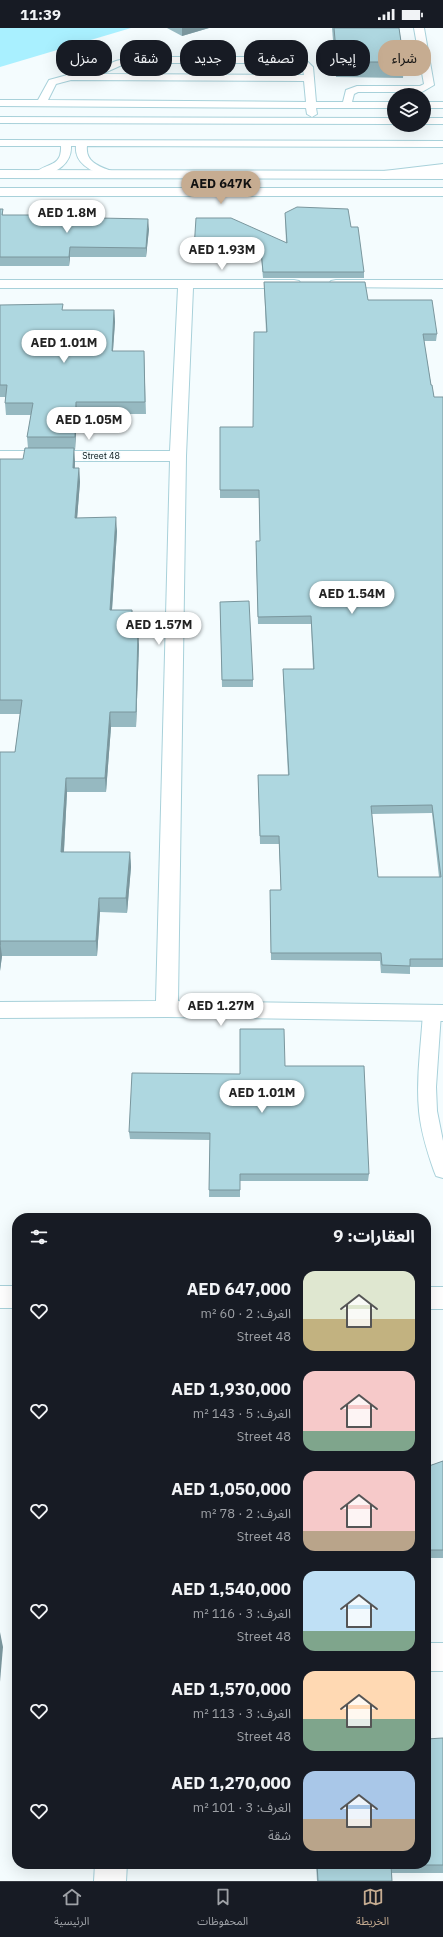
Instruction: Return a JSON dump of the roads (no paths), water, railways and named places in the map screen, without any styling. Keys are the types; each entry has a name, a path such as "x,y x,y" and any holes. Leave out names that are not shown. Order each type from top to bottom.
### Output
{"street":[{"path":"384,175 443,168"},
{"path":"0,174 443,175"},
{"path":"0,192 443,192"},
{"path":"0,284 443,284"},
{"path":"167,1009 178,456 186,284"},
{"name":"Street 48","path":"0,456 178,456"},
{"path":"0,1010 167,1009 438,1013"},
{"path":"0,1297 12,1298"},
{"path":"431,1298 443,1298"},
{"path":"431,1657 443,1657"},
{"path":"110,1881 111,1869"}],"lane":[{"path":"347,105 349,92 357,89 416,89 426,87 428,85 419,28"},
{"path":"87,77 119,63 134,60 291,60 305,64 308,68 314,144"},
{"path":"41,104 52,82 63,78 309,78"},
{"path":"0,103 387,105"},
{"path":"431,105 443,105"},
{"path":"0,120 387,120"},
{"path":"431,121 443,121"},
{"path":"0,143 443,144"},
{"path":"40,174 55,168 64,160 67,152 66,143"},
{"path":"82,143 80,152 84,161 94,168 110,174"},
{"path":"438,1013 427,1101 431,1130 443,1171"}]}
